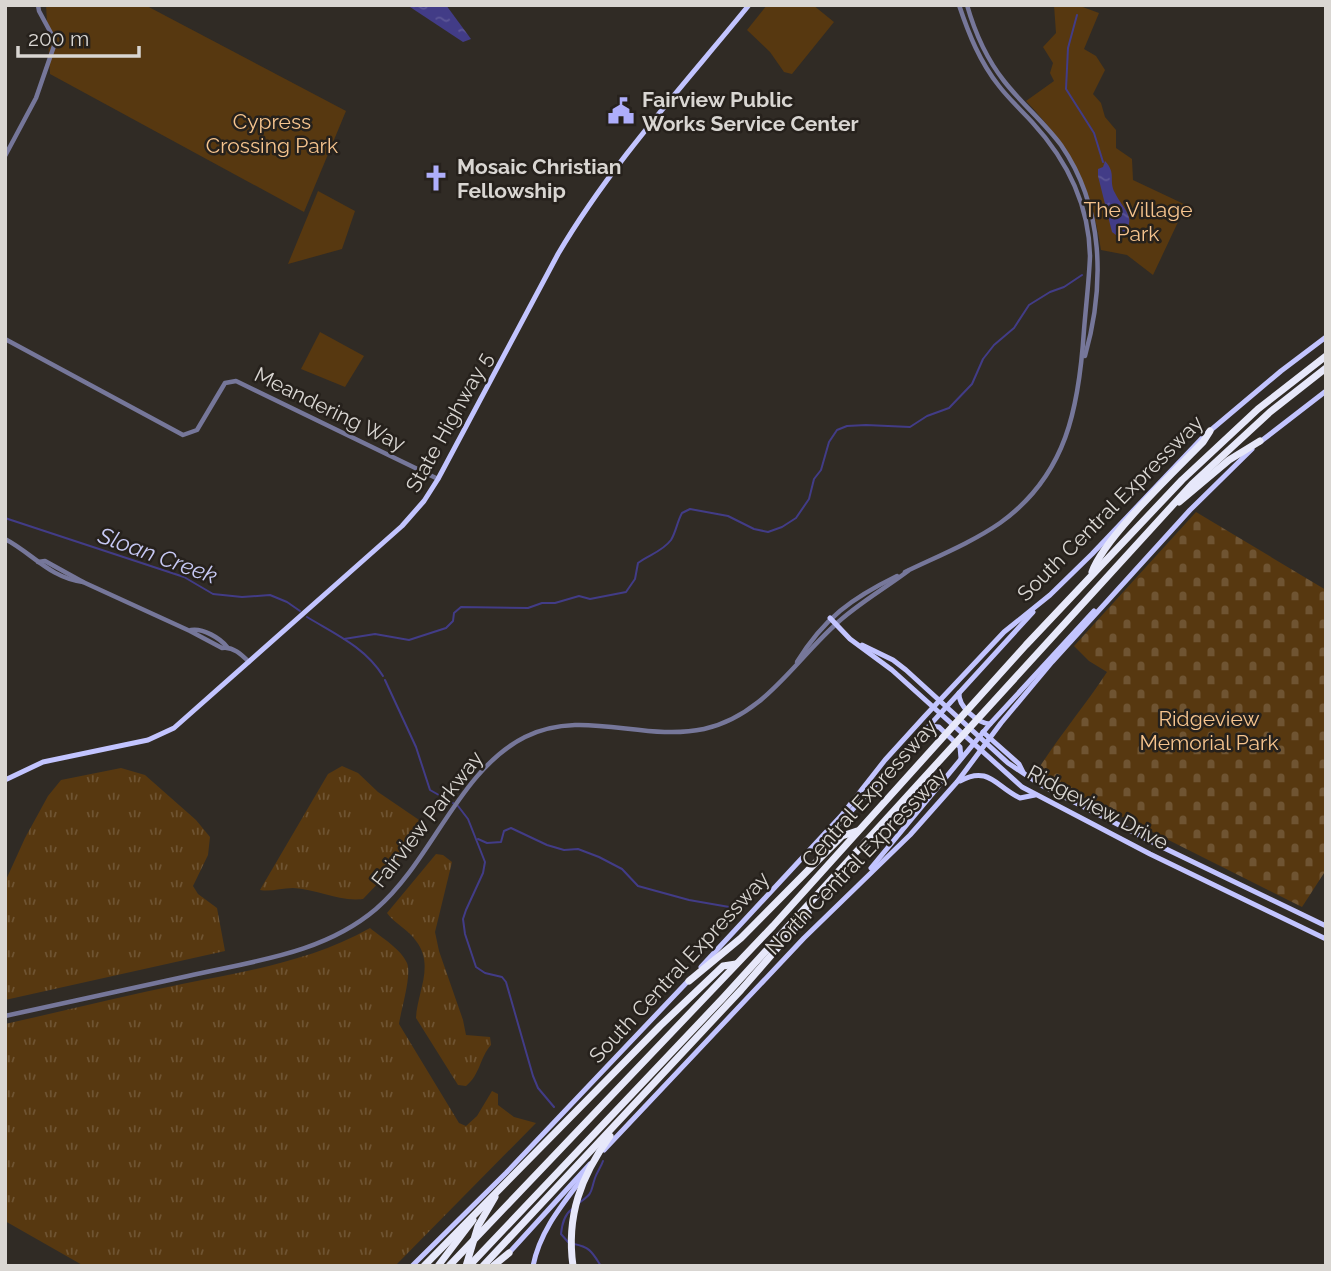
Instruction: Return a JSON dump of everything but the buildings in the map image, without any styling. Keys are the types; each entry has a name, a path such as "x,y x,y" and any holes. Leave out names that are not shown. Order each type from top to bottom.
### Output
{"highway":[{"name":"Central Expressway","path":"449,1266 736,964 1091,577 1219,443 1269,399 1326,356"},
{"name":"Central Expressway","path":"468,1266 723,998 1167,511 1255,424 1326,368"},
{"path":"1091,577 1096,562 1124,526 1203,442 1210,430"},
{"path":"1167,511 1238,454 1261,441"},
{"path":"689,981 741,939 842,836 859,831"},
{"path":"483,1266 749,981 864,845"},
{"path":"424,1266 498,1186 723,966 736,964"},
{"path":"573,1266 572,1227 580,1187 598,1152 626,1114"},
{"path":"468,1266 478,1226 498,1186"},
{"path":"438,1266 498,1186"},
{"path":"495,1266 509,1253"}],"main road":[{"name":"State Highway 5","path":"5,780 50,760 143,741 163,734 182,722 396,532 424,501 438,479 575,226 635,145 749,5"},
{"name":"South Central Expressway","path":"412,1266 498,1186 808,852 886,760 987,649 1050,595 1092,554 1210,430 1280,370 1326,337"},
{"name":"North Central Expressway","path":"509,1253 804,938 910,835 957,782 1031,686 1190,510 1261,441 1326,391"},
{"path":"858,884 981,734 1099,606 1114,594"},
{"path":"808,852 828,837 1050,595"},
{"name":"Ridgeview Drive","path":"830,618 850,639 892,670 1022,788 1326,939"},
{"name":"Ridgeview Drive","path":"850,639 893,660 906,670 981,734 1008,763 1025,774 1107,819 1326,926"},
{"path":"959,693 961,705 982,723 990,724"},
{"path":"929,726 939,727 960,747 961,758"},
{"path":"957,782 980,775 1020,797 1035,795"},
{"path":"1102,829 1107,819"},
{"path":"1302,927 1308,916"},
{"path":"533,1266 537,1247 547,1225 603,1151"}],"street":[{"path":"5,156 36,98 54,46 52,35 38,5"},
{"name":"Fairview Parkway","path":"786,677 812,638 830,618 859,595 989,530 1012,513 1033,492 1051,468 1067,436 1076,404 1082,366 1090,256 1090,239 1083,208 1071,178 1055,150 987,71 968,32 959,5"},
{"name":"Fairview Parkway","path":"967,5 974,30 993,67 1061,146 1078,175 1090,206 1097,238 1097,278 1093,328 1082,366"},
{"name":"Meandering Way","path":"5,339 183,435 197,430 225,383 236,381 438,479"},
{"path":"5,539 43,567 70,580 83,582 222,648 227,647 240,653 249,662"},
{"name":"Fairview Parkway","path":"5,1016 281,956 315,945 376,909 397,887 474,782 504,749 538,732 557,727 590,724 653,733 675,733 722,723 749,710 769,694 835,624 908,571"}],"green space":[{"name":"Cypress Crossing Park","path":"46,5 145,5 346,111 304,212 50,74"},
{"path":"767,5 813,5 834,22 792,74 784,72 770,52 747,30"},
{"name":"The Village Park","path":"1054,5 1080,6 1099,13 1084,49 1096,56 1105,70 1093,94 1101,103 1105,117 1116,130 1116,148 1132,159 1133,180 1186,205 1153,275 1127,255 1101,250 1091,205 1077,168 1055,135 1026,101 1054,81 1050,73 1053,63 1043,47 1056,33"},
{"name":"Cypress Crossing Park","path":"318,191 355,211 342,249 288,264"},
{"path":"320,332 364,356 345,387 301,369"},
{"name":"Ridgeview Memorial Park","path":"1196,512 1326,590 1326,870 1302,907 1047,779 1037,771 1107,672 1089,661 1074,646"},
{"path":"342,766 358,773 378,792 425,824 385,876 363,899 345,899 293,888 260,890 328,774"},
{"path":"121,768 145,775 196,820 210,837 208,855 193,886 198,894 217,908 225,951 5,1000 5,882 25,838 48,796 61,780"},
{"path":"436,854 443,855 452,862 435,932 439,951 466,1035 490,1037 491,1045 471,1082 466,1086 458,1085 416,1018 424,979 424,960 413,937 387,913"},
{"path":"370,928 396,948 407,963 407,984 399,1024 459,1123 466,1126 477,1116 492,1091 498,1094 498,1105 514,1117 536,1123 395,1266 84,1266 5,1221 5,1024 279,964 325,949"}],"water":[{"path":"407,5 446,5 471,39 463,42"},
{"path":"1105,161 1111,170 1113,188 1129,219 1129,225 1120,238 1112,232 1098,176 1098,169 1103,167"}],"waterway":[{"path":"1077,15 1068,48 1066,89 1094,133 1103,162"},
{"path":"344,639 375,634 409,640 446,628 453,621 454,613 461,607 528,608 579,596 590,599 626,592 635,579 638,563 667,544 673,537 682,513 690,509 728,516 754,529 768,532 782,527 796,518 809,499 829,442 837,430 847,426 866,425 910,427 927,416 949,408 972,384 983,359 994,345 1014,328 1029,305 1082,275"},
{"name":"Sloan Creek","path":"5,518 184,577 213,594 242,597 270,595 300,611"},
{"name":"Sloan Creek","path":"307,617 358,649 383,676"},
{"name":"Sloan Creek","path":"385,680 416,747 430,790 453,803"},
{"name":"Sloan Creek","path":"458,806 468,819 485,862 463,919 465,934 476,967 485,973 502,977 506,982 533,1076 538,1088 554,1107"},
{"path":"478,839 487,843 501,842 504,831 511,828 547,845 564,850 578,849 599,857 622,869 638,886 689,900 735,908"},
{"name":"Sloan Creek","path":"579,1203 591,1192 603,1161"},
{"name":"Sloan Creek","path":"568,1242 561,1230 565,1217 572,1209"},
{"name":"Sloan Creek","path":"574,1244 590,1251 601,1266"}],"place":[{"name":"Fairview Public Works Service Center","path":"621,111"},
{"name":"Mosaic Christian Fellowship","path":"436,178"}]}
